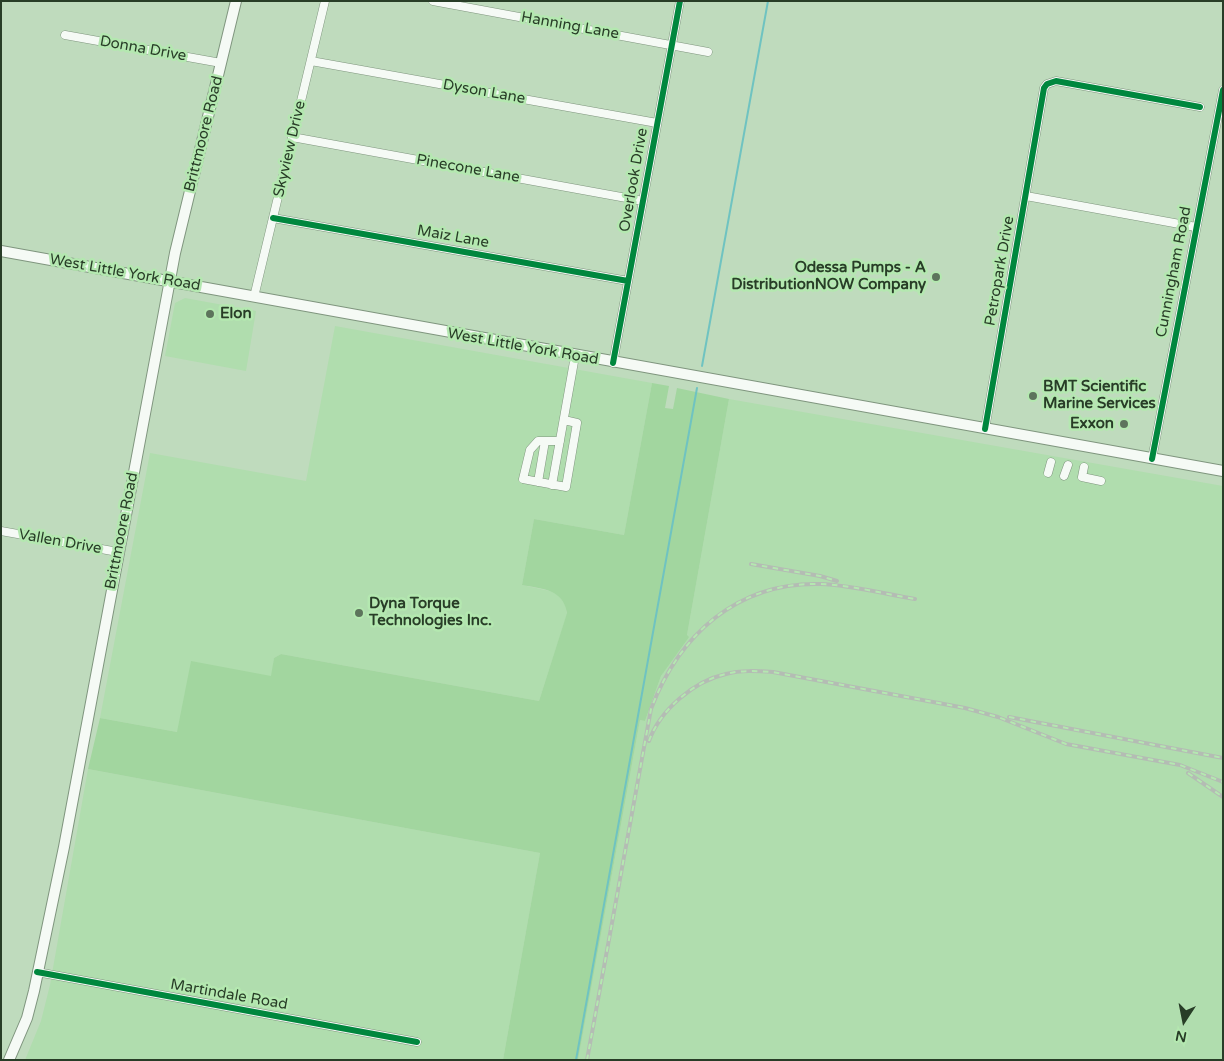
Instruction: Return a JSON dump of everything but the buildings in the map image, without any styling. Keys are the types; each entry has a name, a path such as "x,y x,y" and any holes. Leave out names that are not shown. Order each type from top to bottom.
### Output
{"main road":[{"name":"Brittmoore Road","path":"9,1060 27,1018 38,972 64,847 169,281 236,1"},
{"name":"West Little York Road","path":"1,251 613,363 1223,471"}],"street":[{"name":"Skyview Drive","path":"254,297 325,1"},
{"name":"Hanning Lane","path":"433,1 708,52"},
{"name":"Overlook Drive","path":"613,363 680,1"},
{"name":"Donna Drive","path":"64,35 221,63"},
{"name":"Dyson Lane","path":"311,61 657,123"},
{"name":"Petropark Drive","path":"985,429 1044,88 1050,81 1056,81 1200,107"},
{"name":"Cunningham Road","path":"1152,459 1223,90"},
{"name":"Pinecone Lane","path":"292,138 643,201"},
{"path":"1026,196 1196,227"},
{"name":"Maiz Lane","path":"273,218 628,281"},
{"path":"552,485 575,356"},
{"path":"560,441 538,441 530,450 523,479 567,486 578,424 564,420"},
{"path":"538,482 545,441"},
{"path":"1048,473 1051,462"},
{"path":"1064,476 1068,465"},
{"path":"1084,467 1082,477 1101,480"},
{"name":"Vallen Drive","path":"1,531 118,552"},
{"name":"Martindale Road","path":"38,972 417,1042"}],"shaded area":[{"path":"185,298 256,311 246,371 165,356 175,303"},
{"path":"335,326 652,383 624,535 534,519 522,585 550,591 560,596 565,603 567,614 539,701 281,654 274,658 272,676 177,732 100,718 150,453 306,481"},
{"path":"652,383 669,386 665,408 673,409 677,388 729,399 687,635 689,637 661,676 645,721 640,720 578,1060 503,1060 540,853 88,769 100,718 177,732 191,661 271,676 274,658 281,654 539,701 567,613 565,605 557,595 544,589 522,585 534,519 624,535"},
{"path":"729,399 1223,486 1223,1060 578,1060 640,720 645,721 661,676 687,635"},
{"path":"88,769 540,853 503,1060 25,1060 41,1021 50,985"}],"waterway":[{"path":"702,366 768,1"},
{"path":"576,1060 697,388"}],"railway":[{"path":"751,564 820,576 837,581"},
{"path":"587,1060 651,709 663,682 678,658 695,636 715,618 737,603 763,592 790,586 820,584 856,588 915,599"},
{"path":"649,741 661,718 670,708 690,690 702,683 732,673 749,671 773,672 965,708 998,717 1066,744 1180,765 1223,782"},
{"path":"1009,717 1223,758"},
{"path":"1188,773 1223,797"}],"cycle path":[{"path":"613,363 680,1"},
{"path":"985,429 1044,88 1047,84 1056,81 1200,107"},
{"path":"1152,459 1223,90"},
{"path":"273,218 628,281"},
{"path":"37,972 417,1042"}],"place":[{"name":"Odessa Pumps - A DistributionNOW Company","path":"936,277"},
{"name":"Elon","path":"210,314"},
{"name":"BMT Scientific Marine Services","path":"1033,396"},
{"name":"Exxon","path":"1124,424"},
{"name":"Dyna Torque Technologies Inc.","path":"359,613"}]}
